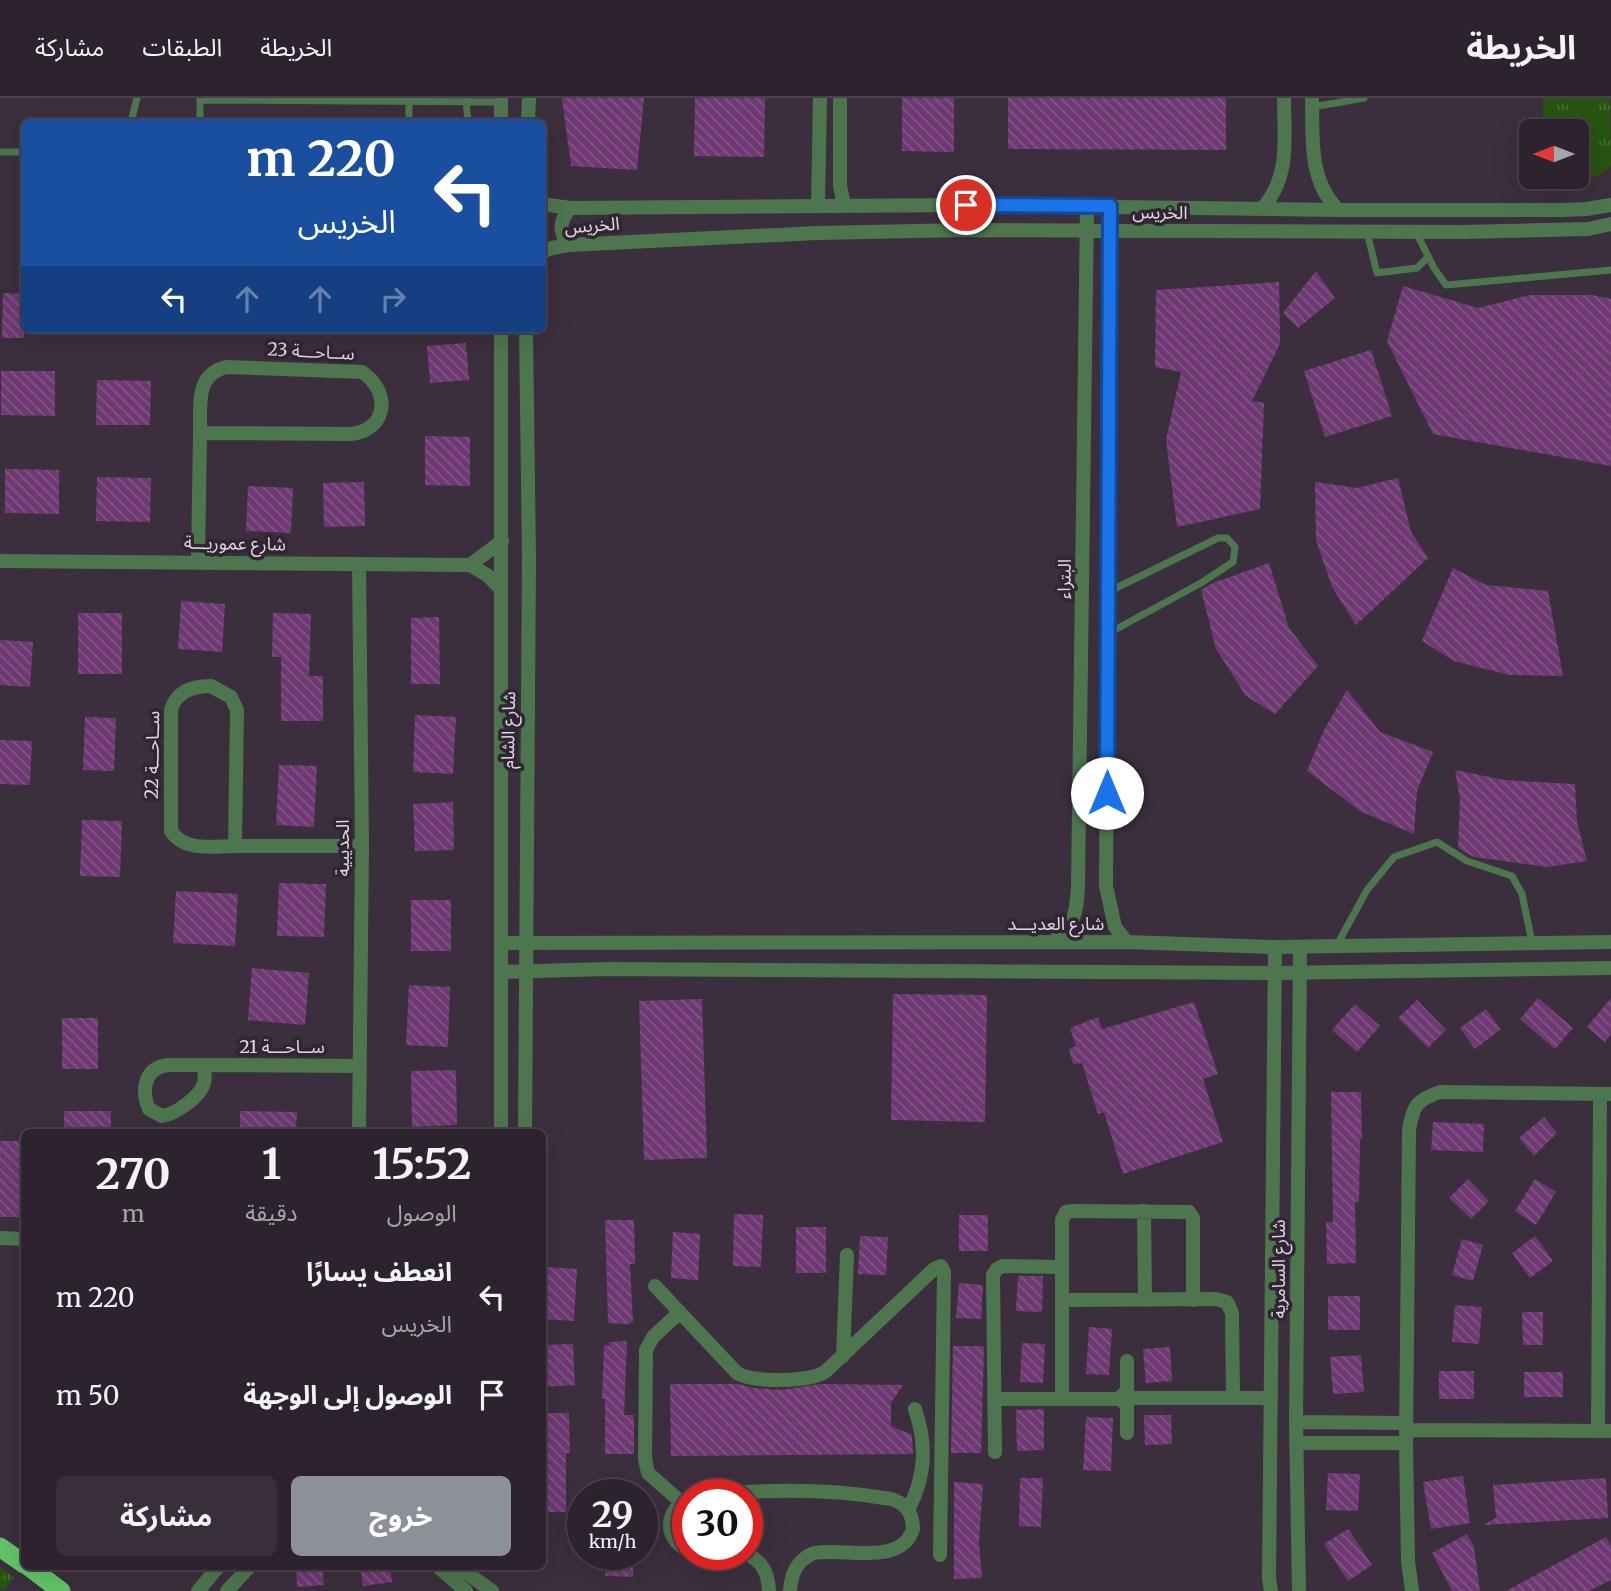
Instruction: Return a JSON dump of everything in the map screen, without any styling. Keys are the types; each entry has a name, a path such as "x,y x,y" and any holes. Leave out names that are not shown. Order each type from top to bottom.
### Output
{"highway":[{"path":"0,1547 21,1562"},
{"path":"33,1570 61,1591"}],"street":[{"path":"528,119 529,98"},
{"path":"818,205 820,98"},
{"path":"840,98 840,186 844,205"},
{"path":"1262,209 1275,193 1283,174 1284,98"},
{"path":"501,100 501,119"},
{"path":"1312,103 1316,175 1325,194 1338,211"},
{"name":"الخريس","path":"546,205 570,208 1110,206 1338,211 1561,210 1611,205"},
{"name":"البتراء","path":"1053,942 1067,930 1076,917 1078,886 1087,206"},
{"path":"1110,206 1106,886 1115,927 1126,942"},
{"path":"568,245 560,228 570,208"},
{"name":"الخريس","path":"546,251 568,245 817,233 965,230 1416,232 1588,229 1611,224"},
{"name":"شارع الشام","path":"501,333 501,1129"},
{"name":"شارع الشام","path":"525,1129 529,559 526,333"},
{"name":"ســاحـــة 23","path":"198,561 200,433 201,387 211,374 226,368 362,372 378,387 381,397 377,422 363,433 200,433"},
{"path":"501,589 487,575 470,565 502,541"},
{"name":"شارع عموريـــة","path":"0,561 470,565"},
{"name":"الحديبية","path":"359,564 362,846 359,1129"},
{"name":"ســاحـــة 22","path":"235,846 237,710 230,697 219,689 211,686 195,687 177,697 171,710 172,831 182,843 235,846 362,846"},
{"name":"شارع العديـــد","path":"502,943 1126,942 1300,947 1611,942"},
{"name":"شارع السامرية","path":"1271,1591 1275,947"},
{"name":"شارع السامرية","path":"1299,1591 1296,1422 1300,947"},
{"path":"502,972 621,969 1300,973 1611,968"},
{"name":"ســاحـــة 21","path":"203,1065 203,1087 176,1112 162,1116 149,1110 146,1080 150,1072 162,1065 203,1065 360,1066"},
{"path":"1296,1443 1406,1432 1604,1431 1606,1095 1440,1092 1422,1098 1412,1111 1409,1130 1406,1432 1408,1561 1412,1591"},
{"path":"1144,1211 1144,1300"},
{"path":"1062,1398 1062,1220 1066,1212 1186,1211 1192,1216 1193,1300"},
{"path":"0,1238 21,1239"},
{"path":"843,1356 847,1255"},
{"path":"655,1286 737,1373 744,1377 764,1379 813,1378 825,1372 934,1269 941,1266 940,1555"},
{"path":"995,1452 995,1272 1003,1266 1062,1267"},
{"path":"1062,1300 1224,1300 1231,1309 1233,1398"},
{"path":"672,1491 648,1473 645,1460 646,1350 653,1337 680,1312"},
{"path":"1126,1433 1127,1361"},
{"path":"994,1399 1271,1398"},
{"path":"908,1510 915,1497 923,1468 923,1438 915,1409"},
{"path":"1296,1422 1406,1432"},
{"path":"763,1492 837,1493 891,1499 908,1510 913,1529 902,1547 890,1552 814,1553 796,1566 792,1573 790,1591"},
{"path":"672,1512 669,1526 672,1534"},
{"path":"763,1566 769,1591"},
{"path":"198,1591 216,1570"},
{"path":"227,1591 246,1570"},
{"path":"442,1570 466,1591"},
{"path":"463,1570 492,1591"}],"lane":[{"path":"132,119 137,98"},
{"path":"1312,103 1364,98"},
{"path":"200,119 200,99 466,102 501,100"},
{"path":"409,101 409,119"},
{"path":"466,102 468,119"},
{"path":"0,152 21,152"},
{"path":"1367,232 1377,273 1418,268 1428,257"},
{"path":"1416,232 1446,285 1611,270"},
{"path":"1108,592 1218,538 1227,538 1236,547 1233,562 1201,583 1109,633"},
{"path":"1337,946 1367,890 1394,857 1437,842 1467,861 1512,876 1522,894 1532,942"}],"green space":[{"path":"1543,98 1610,98 1611,166 1596,177 1589,176 1589,119 1543,119"},
{"path":"0,1567 14,1577 5,1590 0,1588"}],"building":[{"path":"562,98 644,98 637,170 571,166"},
{"path":"695,98 765,98 764,157 694,156"},
{"path":"902,98 954,98 954,152 902,151"},
{"path":"1008,98 1226,98 1226,150 1008,149"},
{"path":"1316,271 1335,298 1298,328 1283,313"},
{"path":"1279,282 1280,344 1252,401 1264,403 1260,509 1177,527 1166,440 1181,372 1155,367 1156,290"},
{"path":"1403,286 1478,308 1530,295 1592,295 1611,299 1611,466 1433,434 1387,341"},
{"path":"3,293 21,294 21,333 24,333 24,338 2,338"},
{"path":"466,343 469,380 430,383 427,346"},
{"path":"1371,350 1392,416 1325,437 1304,371"},
{"path":"1,371 55,371 55,416 1,415"},
{"path":"97,380 151,381 150,425 96,425"},
{"path":"425,436 470,437 470,486 425,485"},
{"path":"5,469 59,470 59,514 5,513"},
{"path":"97,477 151,478 150,522 96,521"},
{"path":"1398,478 1411,532 1428,558 1356,625 1332,587 1316,540 1315,482 1357,488"},
{"path":"364,482 365,526 324,527 323,483"},
{"path":"248,486 293,488 291,533 246,531"},
{"path":"1269,563 1289,628 1318,666 1275,714 1246,696 1216,649 1201,590"},
{"path":"1453,568 1486,585 1548,591 1563,676 1510,675 1454,661 1422,641"},
{"path":"181,601 225,604 222,652 178,649"},
{"path":"78,613 122,613 122,674 78,674"},
{"path":"273,613 311,614 309,676 323,676 323,721 281,721 281,657 272,657"},
{"path":"439,617 440,684 411,684 411,618"},
{"path":"0,640 33,642 30,687 0,685"},
{"path":"1347,690 1380,732 1433,752 1417,791 1414,834 1360,811 1307,771 1324,730"},
{"path":"415,715 456,717 453,774 413,772"},
{"path":"85,717 116,718 114,771 83,770"},
{"path":"0,740 32,741 30,785 0,784"},
{"path":"279,765 317,766 314,827 276,825"},
{"path":"1455,770 1504,780 1575,784 1577,822 1587,861 1547,867 1474,857 1458,848 1460,799"},
{"path":"453,802 454,850 415,851 413,804"},
{"path":"82,820 122,821 120,877 80,876"},
{"path":"279,883 326,884 324,937 277,936"},
{"path":"176,891 238,894 235,946 173,943"},
{"path":"411,900 451,900 451,951 411,951"},
{"path":"252,968 309,973 305,1025 248,1020"},
{"path":"409,985 450,987 448,1047 406,1045"},
{"path":"893,994 987,995 985,1122 891,1120"},
{"path":"1538,998 1573,1028 1555,1049 1520,1019"},
{"path":"1611,998 1611,1034 1605,1042 1587,1027"},
{"path":"702,999 707,1158 644,1160 639,1001"},
{"path":"1417,1000 1446,1030 1428,1048 1398,1018"},
{"path":"1194,1002 1218,1074 1203,1079 1223,1142 1123,1174 1104,1112 1098,1114 1082,1063 1073,1064 1069,1049 1076,1046 1070,1028 1098,1017 1102,1029"},
{"path":"1355,1004 1380,1026 1357,1052 1332,1030"},
{"path":"1486,1009 1501,1029 1475,1049 1460,1028"},
{"path":"62,1018 98,1018 98,1069 62,1069"},
{"path":"456,1070 457,1125 412,1127 411,1071"},
{"path":"1331,1092 1361,1092 1359,1202 1355,1202 1356,1263 1327,1264 1326,1222 1333,1222"},
{"path":"64,1111 111,1111 111,1129 64,1129"},
{"path":"240,1111 297,1112 296,1129 240,1129"},
{"path":"1544,1117 1557,1133 1534,1156 1519,1138"},
{"path":"1433,1122 1484,1124 1483,1152 1431,1150"},
{"path":"0,1141 21,1141 21,1217 0,1217"},
{"path":"1468,1179 1489,1201 1471,1219 1449,1198"},
{"path":"1535,1179 1556,1192 1536,1225 1515,1211"},
{"path":"734,1214 763,1215 761,1267 733,1266"},
{"path":"959,1215 988,1215 988,1251 959,1251"},
{"path":"605,1220 634,1220 635,1264 630,1264 633,1322 628,1324 608,1323"},
{"path":"796,1227 826,1227 826,1273 796,1273"},
{"path":"673,1232 700,1234 698,1280 671,1278"},
{"path":"860,1236 888,1237 886,1275 858,1274"},
{"path":"1535,1236 1553,1261 1530,1278 1512,1253"},
{"path":"1462,1239 1483,1245 1473,1281 1452,1275"},
{"path":"546,1267 577,1269 574,1321 546,1319"},
{"path":"1018,1276 1043,1276 1042,1312 1016,1311"},
{"path":"959,1283 983,1285 981,1319 956,1318"},
{"path":"1328,1296 1360,1296 1360,1330 1328,1330"},
{"path":"1455,1305 1482,1307 1479,1344 1452,1342"},
{"path":"1522,1312 1543,1312 1543,1345 1523,1345"},
{"path":"1089,1327 1112,1329 1109,1375 1086,1374"},
{"path":"627,1341 624,1415 634,1415 634,1454 605,1454 605,1399 602,1399 604,1345"},
{"path":"1022,1343 1045,1344 1043,1383 1020,1382"},
{"path":"573,1344 575,1385 546,1387 546,1345"},
{"path":"953,1346 984,1346 981,1453 951,1453"},
{"path":"1170,1347 1172,1381 1146,1383 1143,1349"},
{"path":"1361,1355 1364,1392 1333,1394 1330,1357"},
{"path":"1439,1371 1474,1371 1474,1399 1439,1399"},
{"path":"1524,1372 1563,1372 1563,1397 1524,1397"},
{"path":"670,1384 738,1384 781,1390 820,1384 903,1385 891,1403 891,1426 912,1435 913,1454 671,1456"},
{"path":"1044,1409 1044,1450 1017,1451 1016,1410"},
{"path":"546,1413 569,1413 570,1453 566,1453 566,1512 546,1512"},
{"path":"1144,1415 1171,1415 1172,1444 1145,1445"},
{"path":"1086,1417 1113,1418 1111,1471 1083,1470"},
{"path":"1328,1473 1360,1474 1358,1511 1326,1510"},
{"path":"1463,1476 1470,1523 1431,1529 1423,1482"},
{"path":"1020,1478 1043,1478 1041,1527 1019,1526"},
{"path":"1606,1478 1608,1518 1483,1525 1496,1518 1493,1485"},
{"path":"954,1482 983,1484 979,1541 982,1578 954,1579"},
{"path":"1348,1529 1372,1565 1348,1581 1324,1544"},
{"path":"1467,1534 1474,1547 1480,1591 1452,1591 1432,1553"},
{"path":"1606,1537 1611,1546 1611,1580 1589,1591 1506,1591"},
{"path":"296,1570 322,1570 324,1585 297,1587"},
{"path":"361,1570 390,1570 392,1582 363,1586"},
{"path":"605,1570 633,1570 633,1577 605,1576"}],"route":[{"path":"966,205 1110,206 1107,793"}]}
